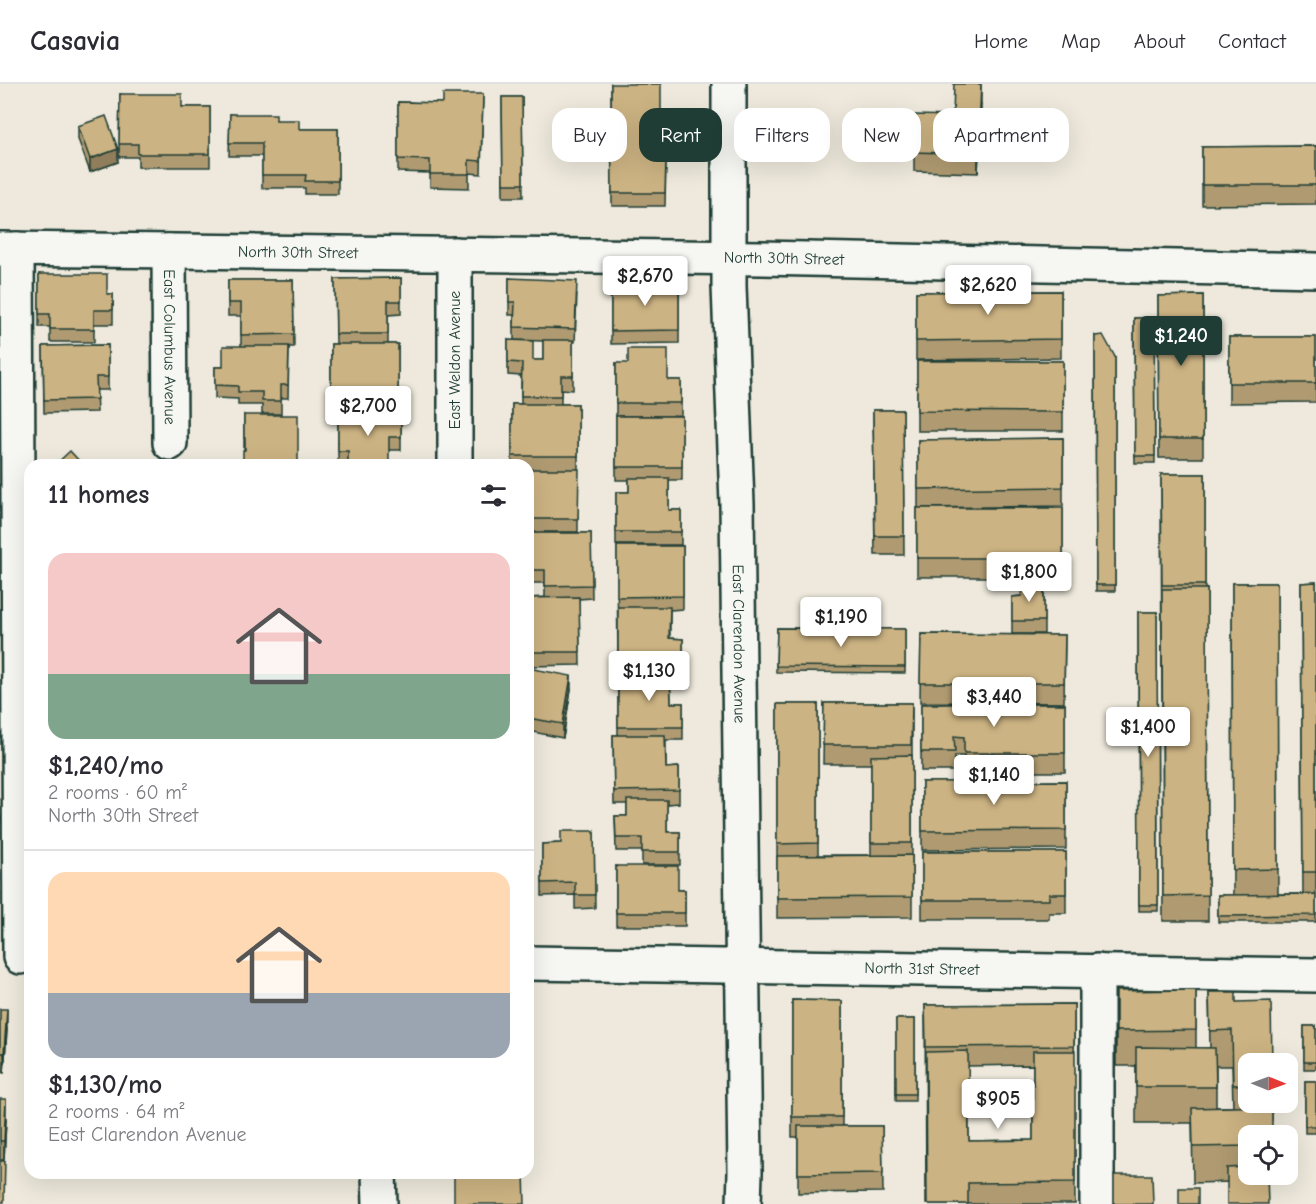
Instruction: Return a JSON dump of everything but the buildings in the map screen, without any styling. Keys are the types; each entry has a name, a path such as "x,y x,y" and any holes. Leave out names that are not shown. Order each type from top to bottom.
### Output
{"street":[{"name":"East Clarendon Avenue","path":"729,84 729,257 737,504 744,1204"},
{"name":"North 30th Street","path":"9,249 729,257 1316,270"},
{"path":"9,249 17,956"},
{"name":"East Columbus Avenue","path":"169,251 170,443"},
{"name":"East Weldon Avenue","path":"454,254 455,459"},
{"name":"North 31st Street","path":"534,963 1316,975"},
{"path":"1096,971 1097,1204"},
{"path":"380,1179 380,1204"}]}
